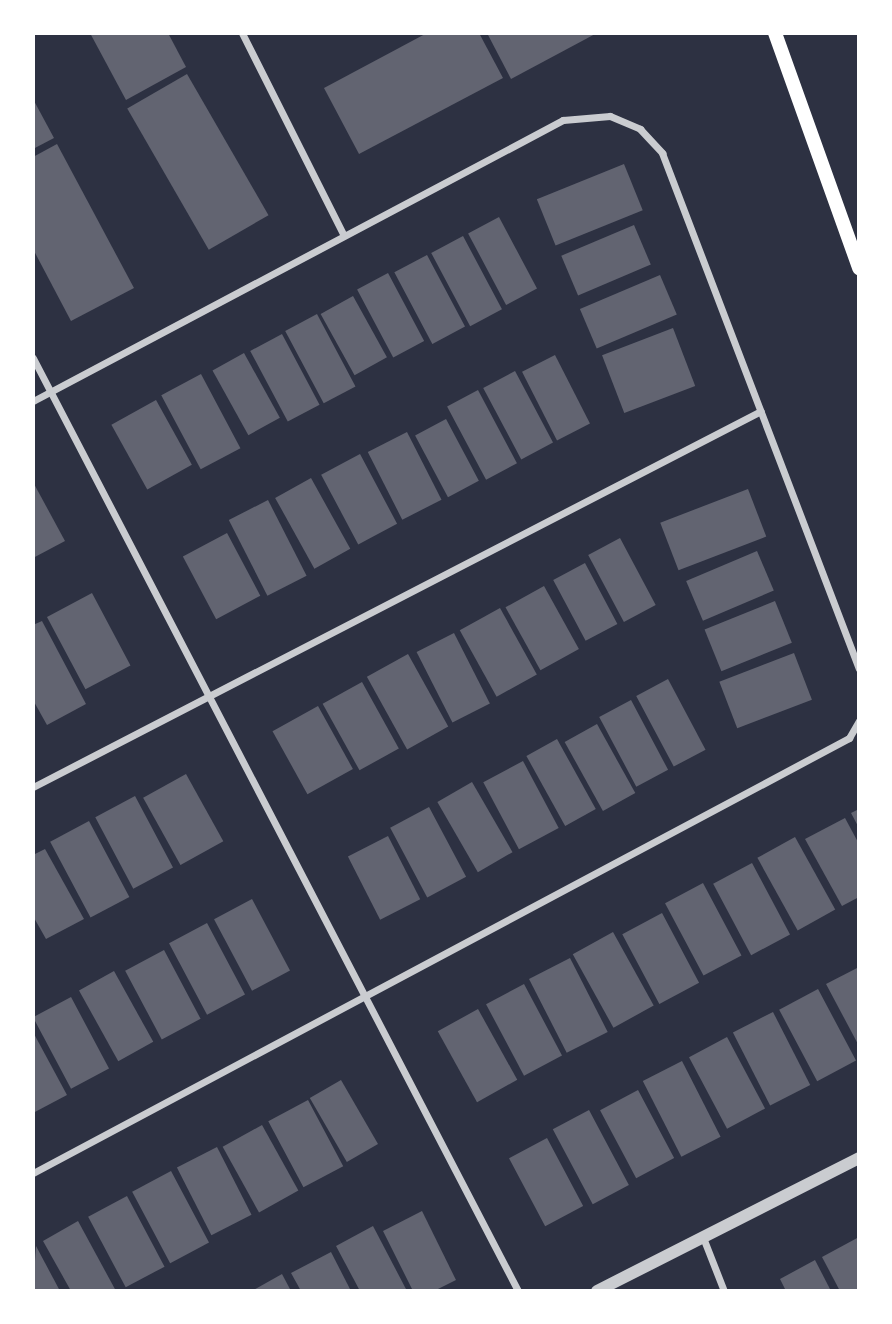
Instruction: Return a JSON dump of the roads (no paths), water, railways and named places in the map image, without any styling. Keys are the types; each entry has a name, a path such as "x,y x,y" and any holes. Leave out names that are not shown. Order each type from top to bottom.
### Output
{"main road":[{"path":"775,33 859,268"}],"street":[{"path":"242,33 343,234"},
{"path":"33,401 343,234 563,120 610,116 640,129 663,153 859,669"},
{"path":"33,358 211,695 518,1291"},
{"path":"33,787 761,411"},
{"path":"33,1173 849,738 859,721"},
{"path":"597,1291 704,1240 859,1158"},
{"path":"704,1240 724,1291"}]}
